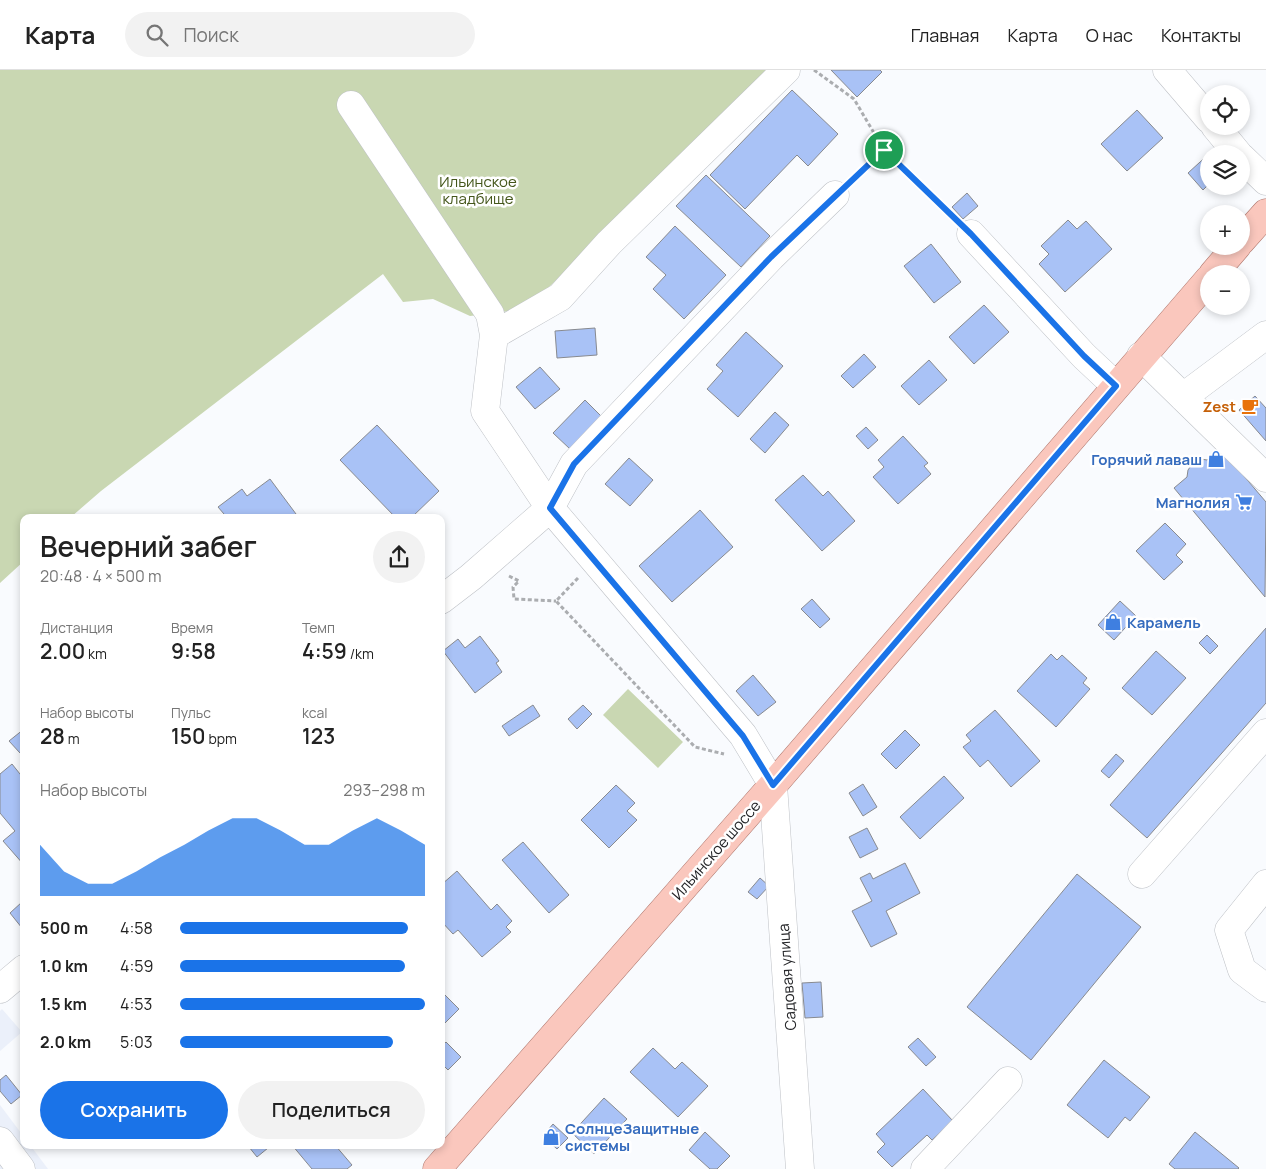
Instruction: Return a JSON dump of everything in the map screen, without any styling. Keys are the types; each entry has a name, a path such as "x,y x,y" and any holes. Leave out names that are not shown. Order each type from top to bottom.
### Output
{"main road":[{"path":"1250,231 1266,213"},
{"path":"1221,265 1229,255"},
{"name":"Ильинское шоссе","path":"437,1169 773,785 1200,288"}],"street":[{"path":"494,335 560,297 609,242 786,70"},
{"path":"1167,70 1200,108"},
{"path":"351,105 490,314 494,335 485,410 550,508 743,736 773,785"},
{"path":"1222,135 1231,145"},
{"path":"1250,166 1266,181"},
{"path":"445,597 550,508 574,464 771,257 835,195"},
{"path":"971,234 1084,356 1116,386"},
{"path":"1183,397 1266,335"},
{"path":"1141,356 1266,478"},
{"path":"1142,874 1266,733"},
{"name":"Садовая улица","path":"773,785 800,1169"},
{"path":"1266,884 1229,930 1242,970 1266,988"},
{"path":"0,990 20,972"},
{"path":"925,1169 1008,1081"},
{"path":"0,1141 21,1169"}],"path":[{"path":"814,70 854,99 884,150 971,234"},
{"path":"835,195 884,150"},
{"path":"556,601 596,561"},
{"path":"486,564 519,581 513,587 514,600 556,601 695,747 732,756"}],"shaded area":[{"path":"2,1009 20,1030 20,1034 0,1051 0,1011"},
{"path":"0,1105 20,1132 20,1149 33,1149 48,1169 0,1169"}],"green space":[{"name":"Ильинское кладбище","path":"0,70 773,70 775,72 526,309 470,316 433,299 403,302 383,274 101,491 74,514 20,514 20,565 0,583"},
{"path":"628,689 683,742 658,768 603,715"}],"building":[{"path":"831,70 880,70 882,72 857,97"},
{"path":"792,90 838,134 808,166 797,155 745,209 710,175"},
{"path":"1137,110 1163,138 1127,171 1101,144"},
{"path":"1200,162 1200,187 1188,173"},
{"path":"706,175 770,236 741,267 676,206"},
{"path":"967,193 978,206 963,219 952,207"},
{"path":"1068,220 1077,229 1086,221 1112,249 1065,292 1039,264 1049,254 1041,246"},
{"path":"675,226 726,275 684,319 653,289 666,275 646,257"},
{"path":"931,244 961,282 934,303 904,266"},
{"path":"984,305 1009,332 974,364 949,337"},
{"path":"595,328 597,355 557,358 555,331"},
{"path":"746,332 783,366 738,417 707,389 723,371 716,365"},
{"path":"864,354 876,367 853,388 841,376"},
{"path":"929,360 947,380 919,405 901,386"},
{"path":"540,367 560,389 535,409 516,387"},
{"path":"1255,396 1266,408 1266,441 1239,410"},
{"path":"585,400 602,417 570,449 553,433"},
{"path":"775,412 789,425 765,453 750,439"},
{"path":"377,425 439,491 415,514 392,514 340,460"},
{"path":"866,427 878,440 868,449 856,436"},
{"path":"903,436 928,463 924,466 931,474 898,504 873,477 884,467 878,460"},
{"path":"1221,449 1266,502 1265,597 1174,488 1187,477 1188,470 1193,463 1201,459 1207,460"},
{"path":"629,458 653,480 630,506 605,484"},
{"path":"803,475 823,496 828,491 855,521 822,551 775,500"},
{"path":"270,479 296,514 224,514 218,507 242,489 247,496"},
{"path":"700,510 733,547 672,602 639,566"},
{"path":"1165,523 1186,544 1176,555 1183,562 1164,580 1136,551"},
{"path":"812,599 830,619 820,628 801,609"},
{"path":"1120,601 1136,616 1114,640 1098,625"},
{"path":"1266,628 1266,703 1147,838 1110,805"},
{"path":"1207,635 1218,646 1210,654 1199,643"},
{"path":"480,636 499,661 496,663 502,672 475,693 445,654 445,649 458,639 465,648"},
{"path":"1156,651 1186,678 1152,715 1122,688"},
{"path":"1051,654 1057,660 1062,655 1087,678 1083,683 1090,689 1056,727 1017,691"},
{"path":"753,675 776,702 758,716 736,691"},
{"path":"533,705 540,716 509,736 502,726"},
{"path":"583,705 592,714 577,729 568,719"},
{"path":"995,710 1040,761 1011,787 988,760 980,767 963,747 971,741 966,735"},
{"path":"905,730 920,745 896,769 881,754"},
{"path":"20,732 20,753 9,741"},
{"path":"1116,754 1124,761 1109,778 1101,771"},
{"path":"12,764 20,774 20,860 3,841 15,831 0,813 0,774"},
{"path":"944,776 964,798 920,839 900,817"},
{"path":"863,784 877,807 863,816 849,793"},
{"path":"616,785 635,803 627,811 637,820 609,848 581,820"},
{"path":"867,828 878,849 860,858 849,837"},
{"path":"523,842 569,895 549,913 502,860"},
{"path":"905,863 920,893 886,911 897,934 871,947 852,911 872,901 860,878 870,873 873,879"},
{"path":"457,871 491,910 497,904 512,921 506,927 511,932 482,957 458,930 453,934 445,925 445,882"},
{"path":"1077,874 1141,927 1031,1060 967,1007"},
{"path":"760,878 769,886 757,899 748,892"},
{"path":"20,904 20,926 10,913"},
{"path":"821,982 823,1017 805,1018 802,983"},
{"path":"445,995 459,1009 445,1023"},
{"path":"918,1038 936,1057 926,1066 908,1047"},
{"path":"445,1043 461,1057 448,1070 445,1067"},
{"path":"653,1048 675,1069 682,1062 708,1086 678,1117 630,1072"},
{"path":"1104,1060 1150,1097 1130,1121 1125,1117 1108,1138 1067,1105"},
{"path":"6,1075 20,1092 20,1097 11,1104 0,1091 0,1080"},
{"path":"923,1089 953,1121 932,1140 927,1135 892,1167 877,1152 885,1144 876,1134"},
{"path":"604,1098 627,1119 594,1154 572,1133"},
{"path":"553,1124 568,1138 557,1149 543,1136"},
{"path":"705,1132 730,1156 717,1169 710,1169 689,1150"},
{"path":"1195,1132 1239,1168 1175,1169 1169,1164"},
{"path":"251,1149 267,1149 257,1157"},
{"path":"295,1149 338,1149 352,1165 347,1169 312,1169"}],"place":[{"name":"Zest","path":"1250,406"},
{"name":"Горячий лаваш","path":"1216,459"},
{"name":"Магнолия","path":"1244,502"},
{"name":"Карамель","path":"1113,622"},
{"name":"СолнцеЗащитные системы","path":"551,1137"}],"route":[{"path":"884,150 971,234 1084,356 1116,386 773,785 743,736 550,508 574,464 771,257 884,150"}]}
